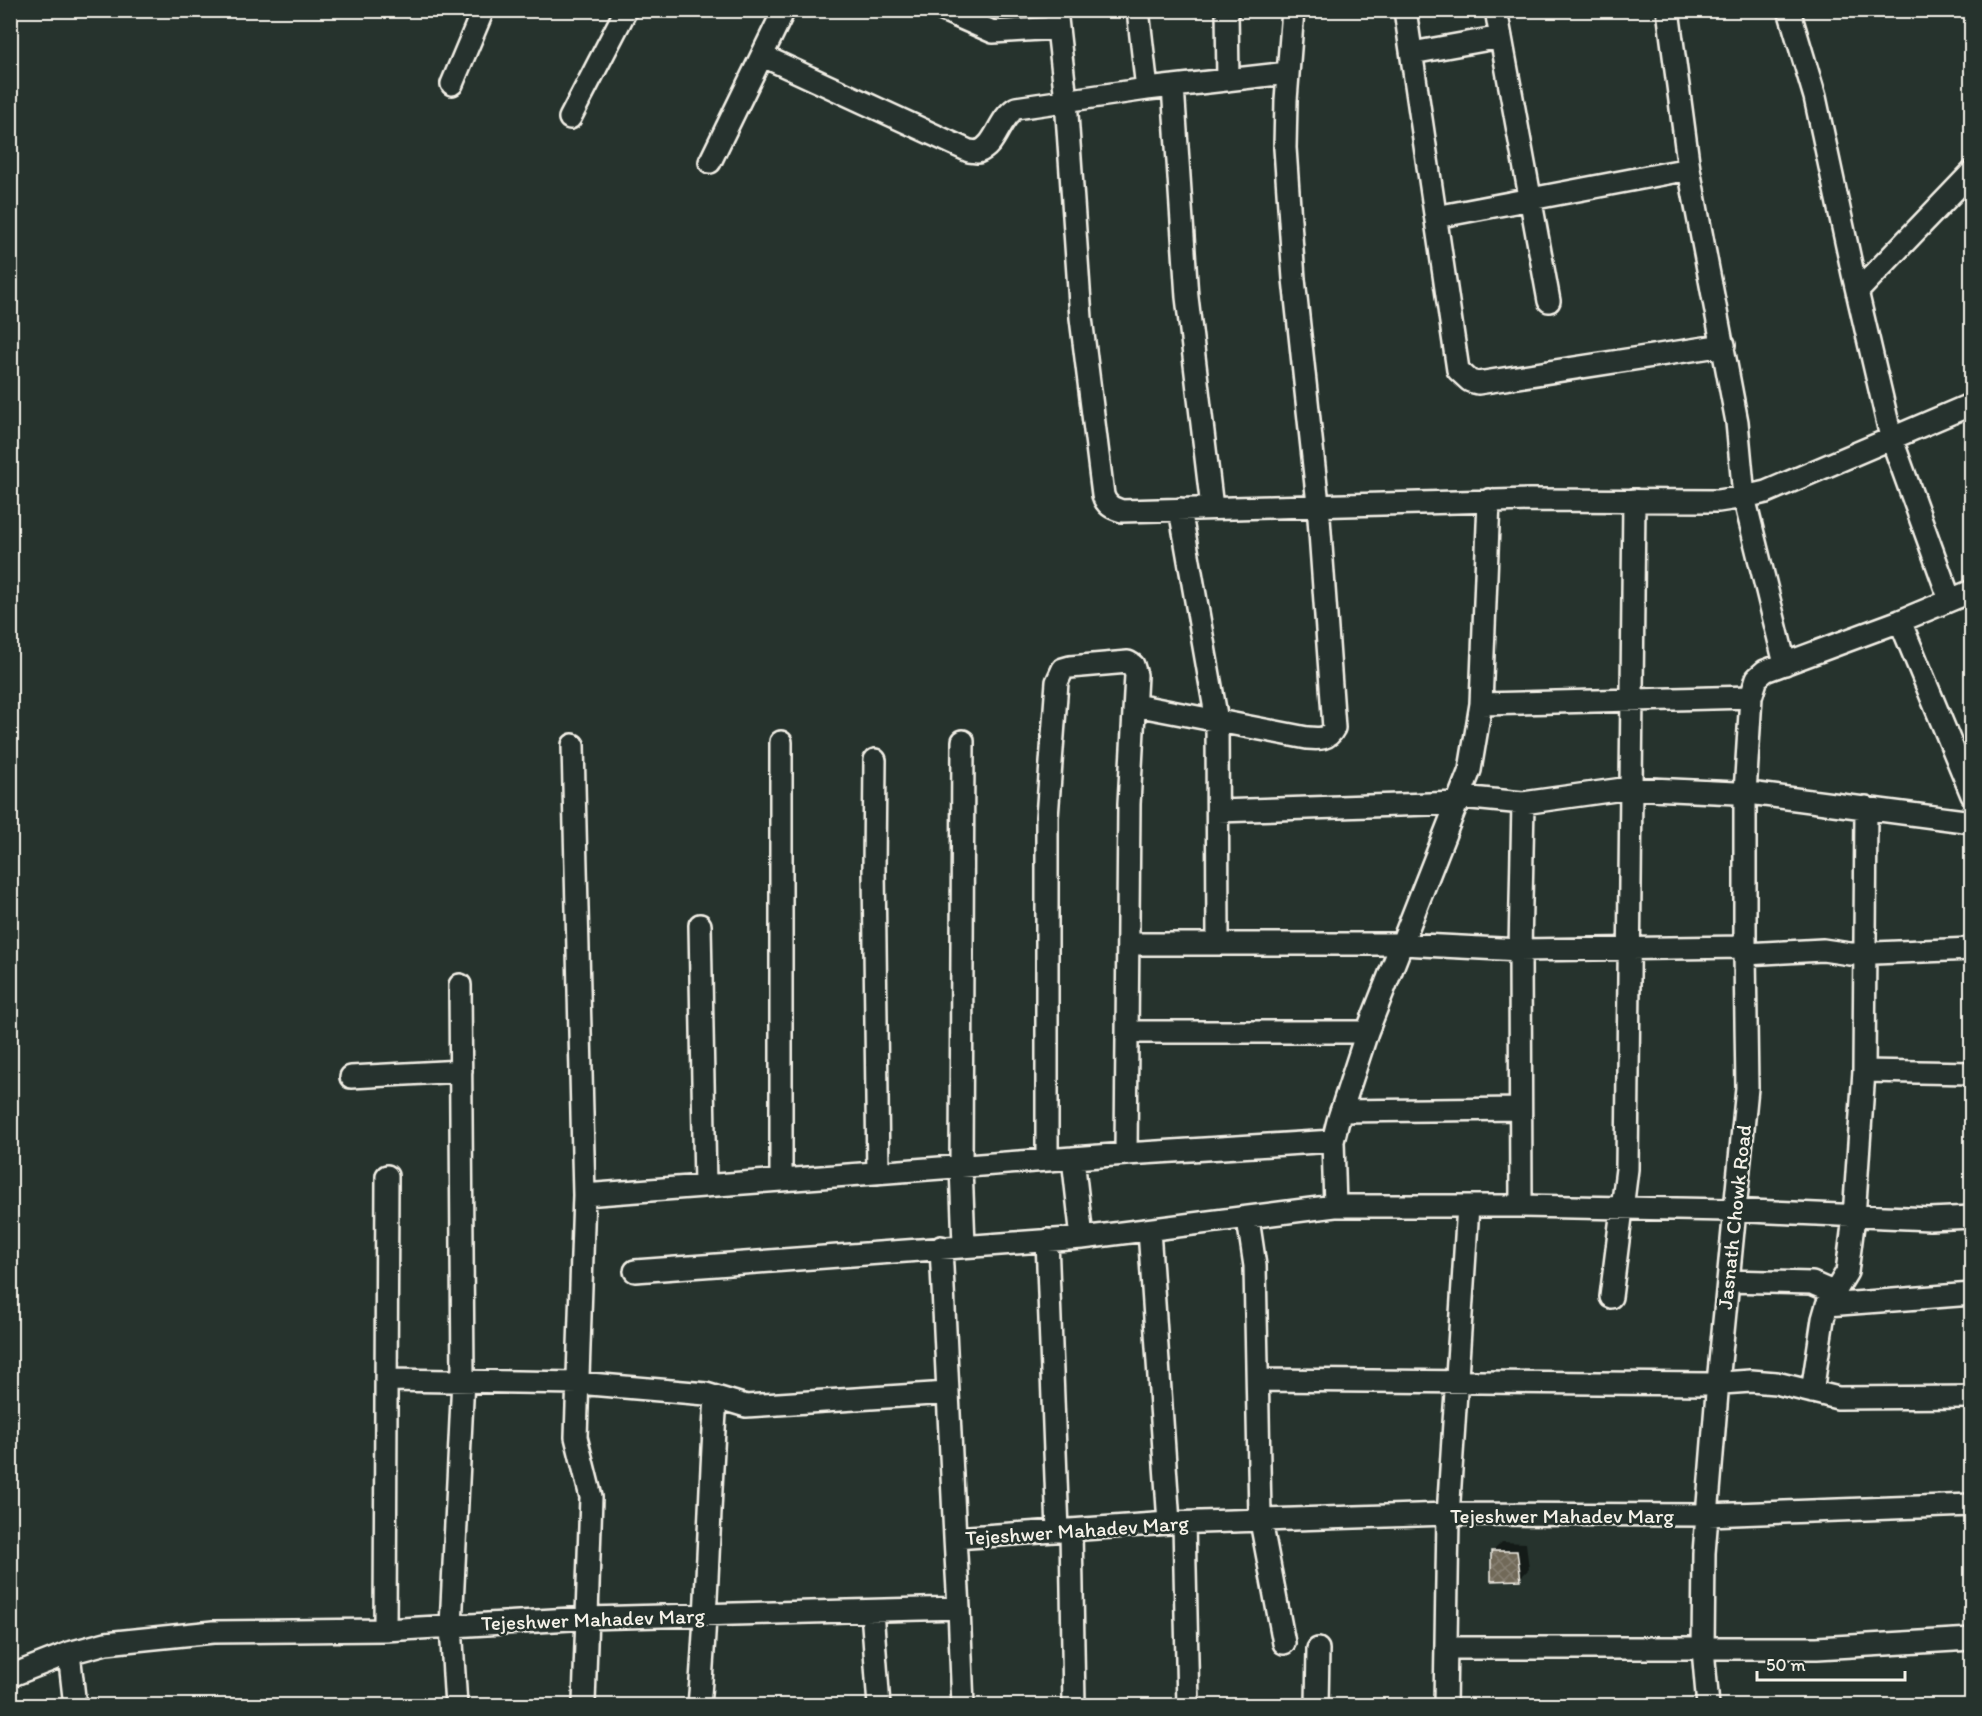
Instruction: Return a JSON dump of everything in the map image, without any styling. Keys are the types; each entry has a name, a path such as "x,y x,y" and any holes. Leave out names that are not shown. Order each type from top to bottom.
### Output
{"street":[{"path":"452,84 483,10"},
{"path":"570,118 626,10"},
{"path":"710,162 784,10"},
{"path":"943,10 993,32 1057,20 1066,100 1081,318 1105,502 1122,511 1489,500 1718,501 1766,492 1971,404"},
{"path":"1138,10 1147,89"},
{"path":"1227,10 1228,80"},
{"path":"1135,705 1307,738 1324,739 1334,728 1318,504 1294,279 1285,148 1293,10"},
{"path":"1405,10 1458,370 1470,381 1478,383 1724,345"},
{"path":"1496,10 1549,301"},
{"path":"1668,10 1689,169 1737,422 1744,497 1785,664"},
{"path":"1789,10 1815,97 1891,437 1950,600"},
{"path":"1412,53 1501,37"},
{"path":"763,56 959,147 978,152 990,144 1005,118 1016,108 1147,89 1288,73"},
{"path":"1173,86 1186,297 1212,508"},
{"path":"1436,217 1689,169"},
{"path":"1857,292 1971,172"},
{"path":"1335,1206 1333,1142 1341,1111 1368,1032 1460,800 1477,737 1489,500"},
{"path":"1611,1297 1627,1170 1634,500"},
{"path":"1180,509 1217,721 1218,943"},
{"path":"1128,944 1402,944 1520,950 1745,947 1745,793 1751,697 1757,678 1765,671 1900,621 1971,591"},
{"path":"1900,621 1971,795"},
{"path":"1047,1160 1047,817 1059,675 1070,667 1128,662 1135,670 1135,705 1129,804 1126,1154"},
{"path":"1480,704 1751,697"},
{"path":"963,741 962,1167 964,1245"},
{"path":"781,742 782,1180"},
{"path":"573,745 584,1195 576,1437 591,1497 584,1703"},
{"path":"875,760 878,1173"},
{"path":"1218,812 1460,800 1523,803 1630,788 1745,793 1971,822"},
{"path":"1521,1206 1520,950 1523,803"},
{"path":"1812,1392 1831,1299 1847,1272 1854,1217 1864,1071 1866,807"},
{"path":"700,925 705,1185"},
{"name":"Jasnath Chowk Road","path":"1708,1706 1703,1649 1708,1515 1718,1384 1747,1088 1744,954 1823,950 1865,953 1971,949"},
{"path":"456,1706 452,1624 463,1379 460,985"},
{"path":"1127,1032 1368,1032"},
{"path":"351,1077 461,1071"},
{"path":"1864,1071 1971,1073"},
{"path":"1341,1111 1520,1109"},
{"path":"584,1195 1126,1154 1333,1142"},
{"path":"1073,1158 1082,1238"},
{"path":"385,1629 387,1176"},
{"path":"635,1271 1082,1238 1248,1219 1335,1206 1621,1208 1930,1219 1971,1216"},
{"path":"1444,1706 1448,1514 1468,1206"},
{"path":"1248,1219 1255,1266 1260,1520 1284,1643"},
{"path":"1149,1230 1177,1523 1188,1706"},
{"path":"1047,1240 1074,1706"},
{"path":"941,1247 955,1538"},
{"path":"1728,1281 1812,1283 1831,1299 1971,1294"},
{"path":"386,1380 463,1379 578,1383 694,1392 746,1406 948,1393"},
{"path":"1259,1380 1718,1384 1751,1381 1776,1383 1838,1398 1971,1397"},
{"path":"699,1706 706,1615 716,1397"},
{"name":"Tejeshwer Mahadev Marg","path":"10,1677 69,1653 106,1643 213,1632 385,1629 588,1618 959,1608 955,1538 1177,1523 1260,1520 1448,1514 1708,1515 1971,1505"},
{"path":"959,1608 963,1706"},
{"path":"872,1611 879,1706"},
{"path":"1446,1648 1816,1648 1971,1639"},
{"path":"1317,1706 1318,1649"},
{"path":"69,1653 75,1706"}],"building":[{"path":"1491,1551 1517,1551 1521,1580 1491,1581"}]}
